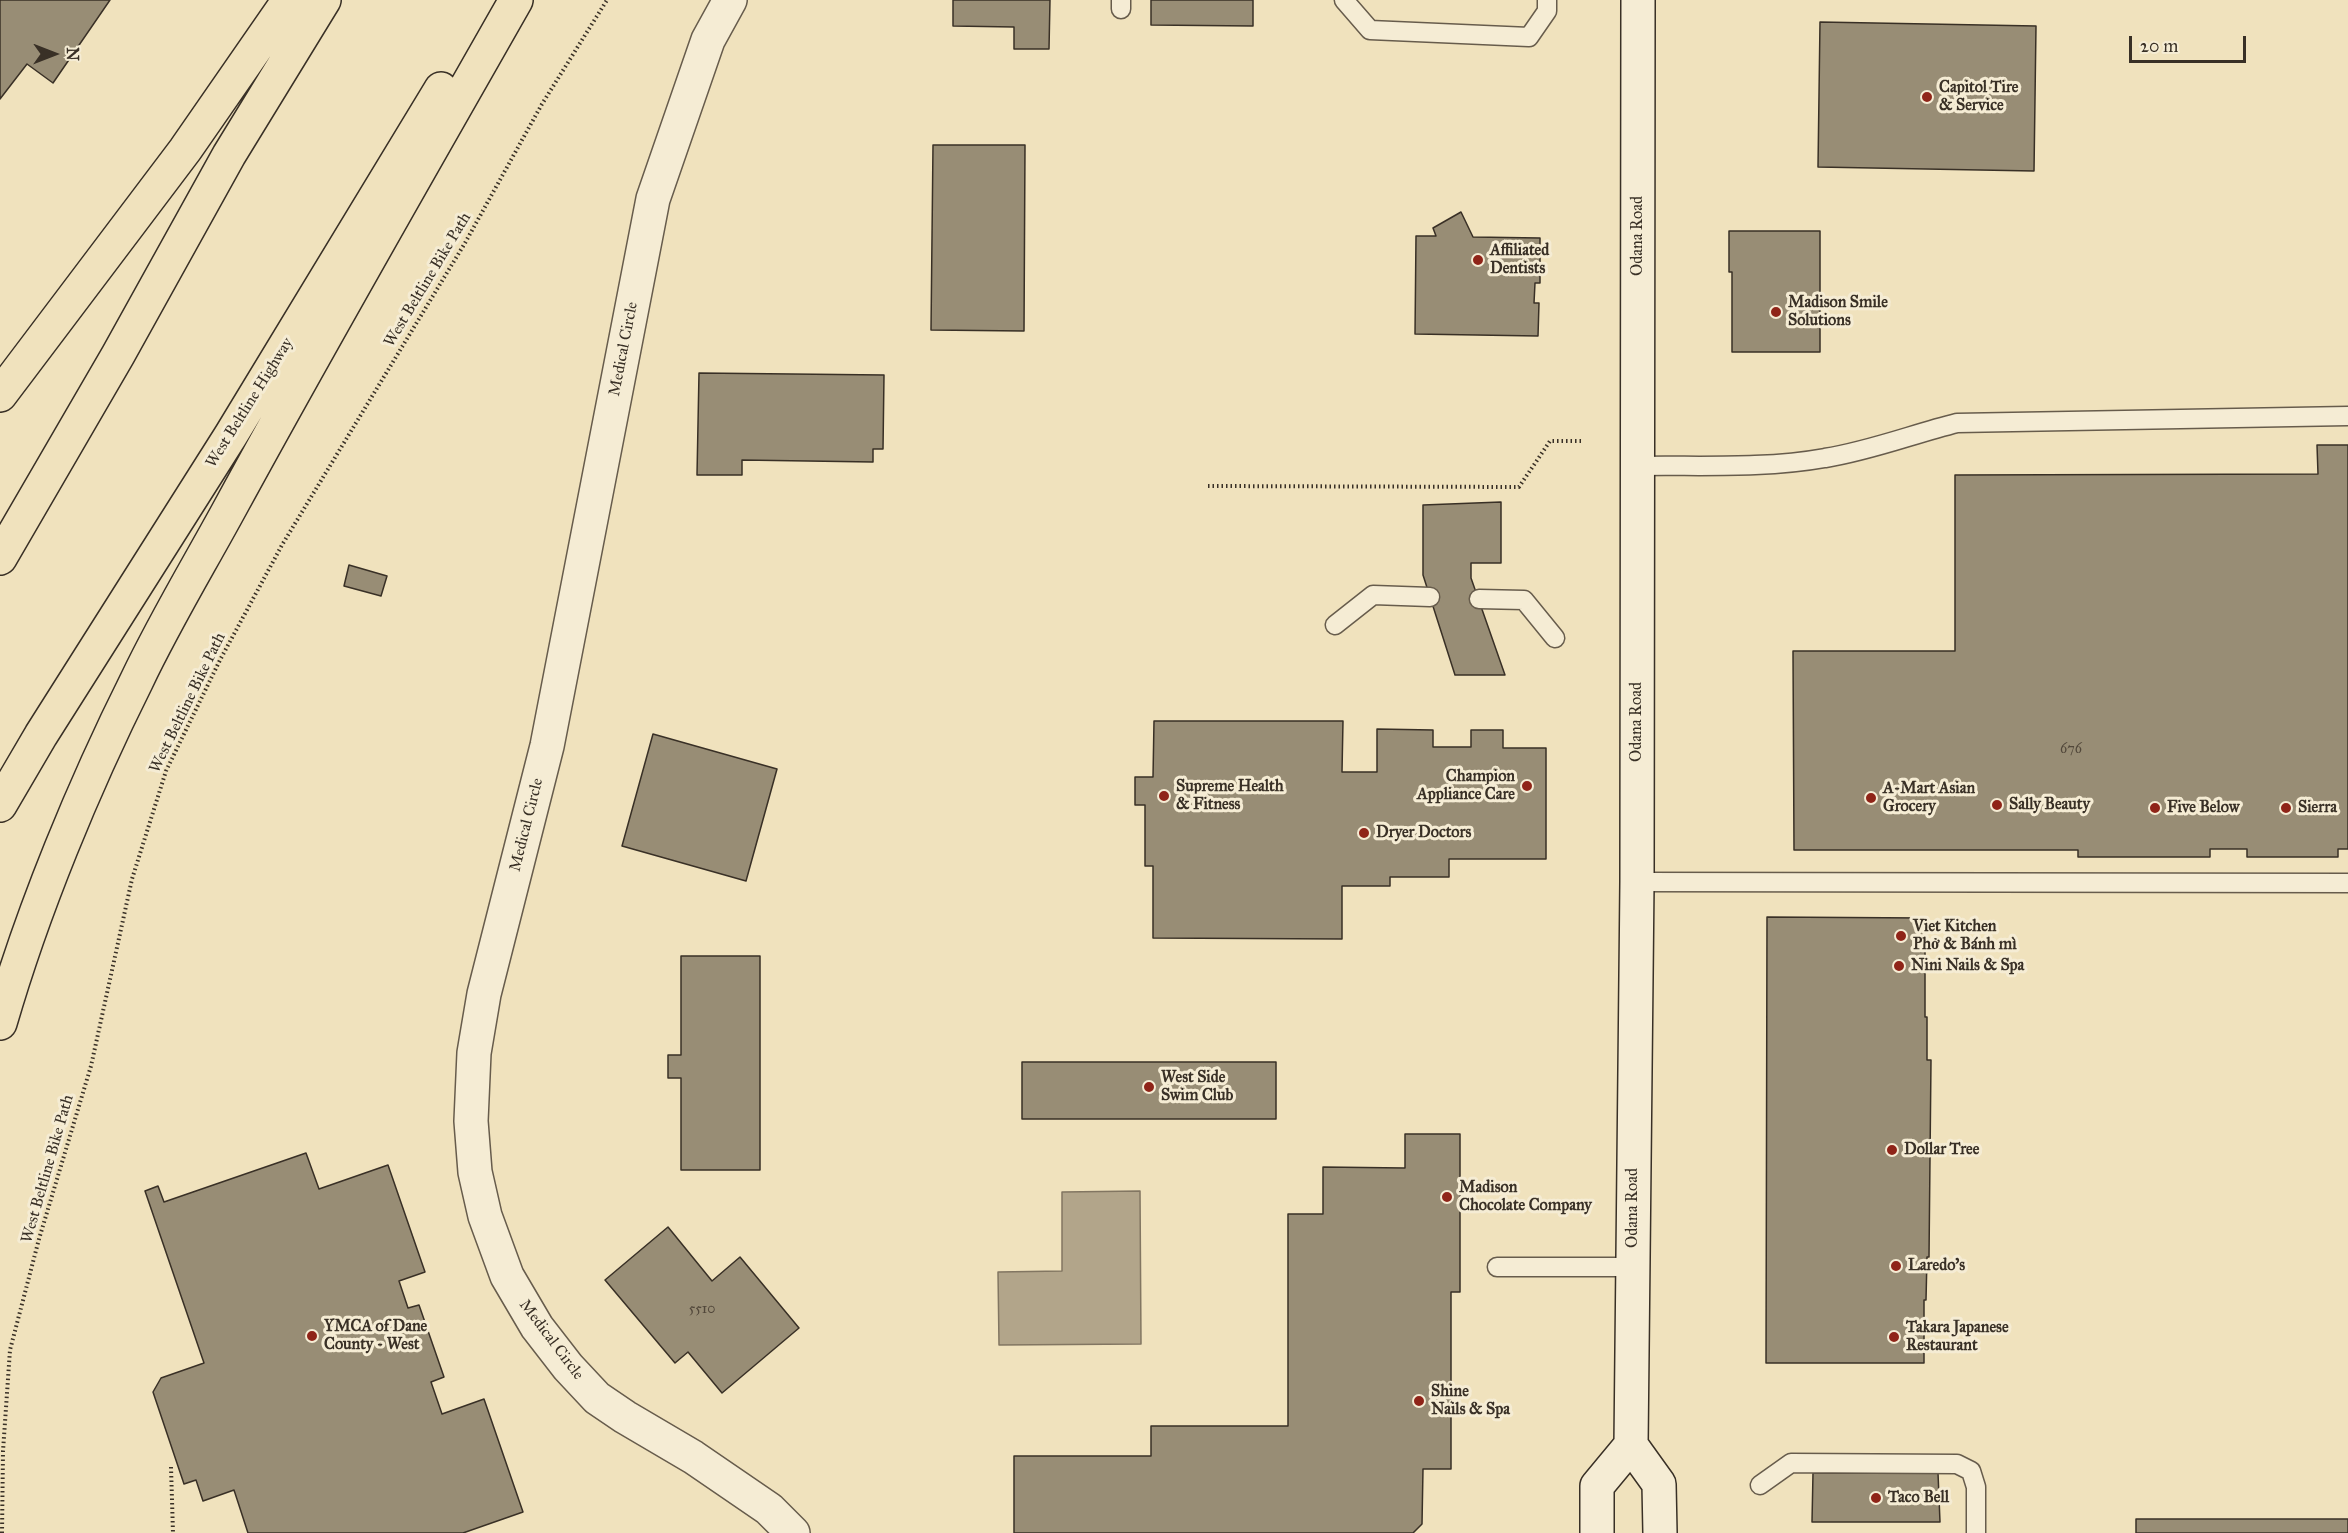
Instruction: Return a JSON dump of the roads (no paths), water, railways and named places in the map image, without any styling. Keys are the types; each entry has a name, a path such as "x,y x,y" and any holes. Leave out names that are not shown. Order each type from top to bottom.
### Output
{"highway":[{"path":"0,395 185,150 289,0"},
{"path":"0,558 118,356 229,155 324,0"},
{"name":"West Beltline Highway","path":"0,805 41,735 231,435 423,118 498,0"},
{"path":"0,1023 10,987 53,873 97,765 137,679 284,409 516,0"}],"street":[{"name":"Medical Circle","path":"730,0 708,40 653,199 547,746 484,994 474,1053 471,1121 475,1172 485,1216 507,1276 537,1327 562,1359 597,1398 769,1509 793,1533"},
{"name":"Odana Road","path":"1631,1445 1637,882 1638,0"},
{"path":"1597,1533 1598,1486 1631,1445 1659,1484 1660,1533"}],"lane":[{"path":"1344,0 1370,30 1529,37 1547,11 1547,0"},
{"path":"1638,466 1765,464 1823,459 1879,447 1920,432 1957,423 2348,416"},
{"path":"1335,626 1373,595 1430,597"},
{"path":"1479,599 1524,600 1555,638"},
{"path":"1637,882 2348,883"},
{"path":"1497,1267 1633,1267"},
{"path":"1760,1485 1791,1463 1957,1464 1971,1471 1976,1488 1976,1533"}],"place":[{"name":"Capitol Tire & Service","path":"1927,97"},
{"name":"Affiliated Dentists","path":"1478,260"},
{"name":"Madison Smile Solutions","path":"1776,312"},
{"name":"Champion Appliance Care","path":"1527,786"},
{"name":"Supreme Health & Fitness","path":"1164,796"},
{"name":"A-Mart Asian Grocery","path":"1871,798"},
{"name":"Sally Beauty","path":"1997,805"},
{"name":"Five Below","path":"2155,808"},
{"name":"Sierra","path":"2286,808"},
{"name":"Dryer Doctors","path":"1364,833"},
{"name":"Viet Kitchen Phở & Bánh mì","path":"1901,936"},
{"name":"Nini Nails & Spa","path":"1899,966"},
{"name":"West Side Swim Club","path":"1149,1087"},
{"name":"Dollar Tree","path":"1892,1150"},
{"name":"Madison Chocolate Company","path":"1447,1197"},
{"name":"Laredo's","path":"1896,1266"},
{"name":"YMCA of Dane County - West","path":"312,1336"},
{"name":"Takara Japanese Restaurant","path":"1894,1337"},
{"name":"Shine Nails & Spa","path":"1419,1401"},
{"name":"Taco Bell","path":"1876,1498"}]}
